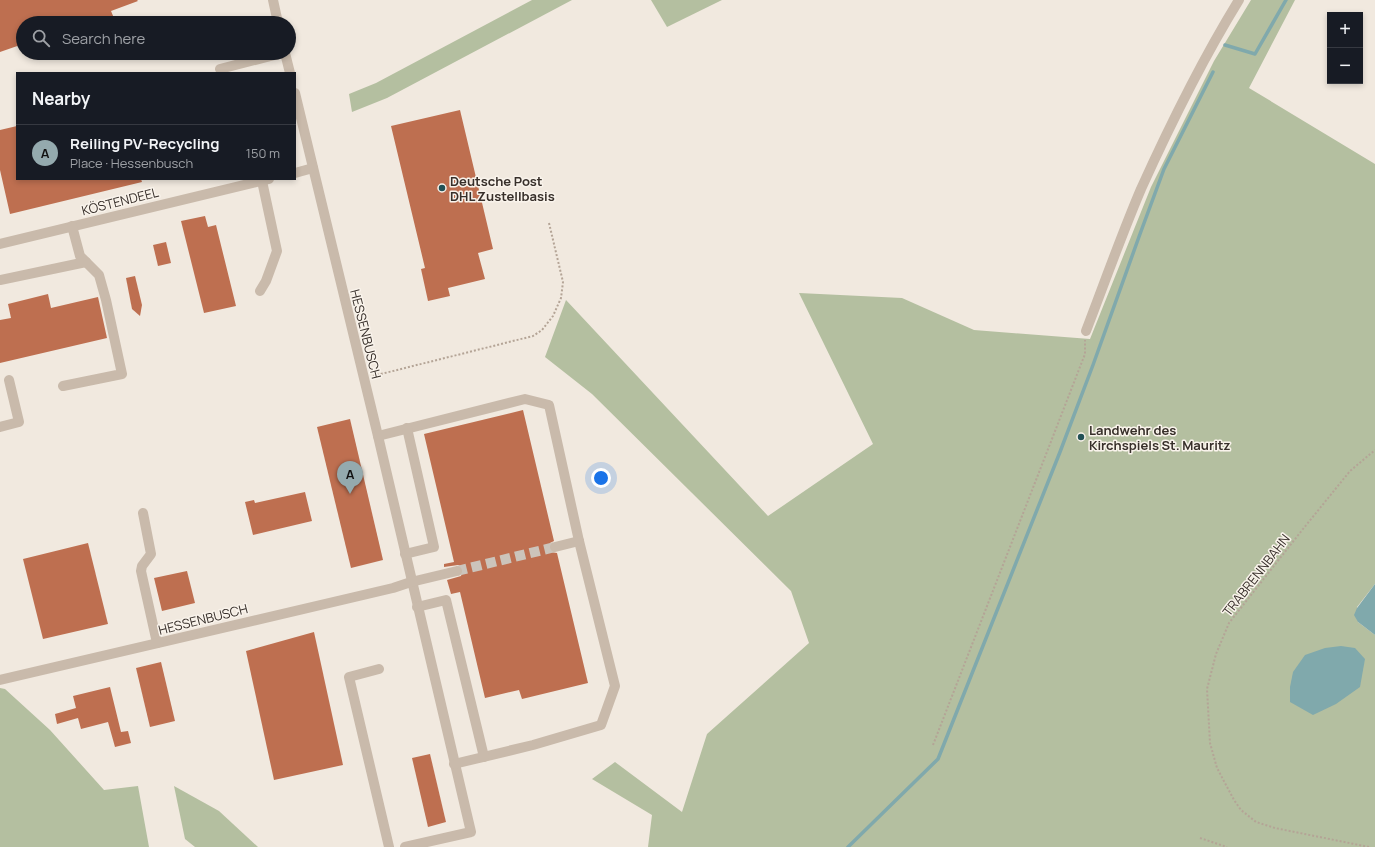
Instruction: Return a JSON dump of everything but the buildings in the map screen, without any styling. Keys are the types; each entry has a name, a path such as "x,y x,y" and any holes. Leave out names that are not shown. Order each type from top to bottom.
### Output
{"street":[{"path":"273,0 276,16"},
{"path":"1086,331 1141,190 1158,152 1182,103 1239,0"},
{"path":"220,68 253,60"},
{"path":"287,60 290,72"},
{"name":"HESSENBUSCH","path":"296,97 378,436 411,582 471,832 405,847"},
{"path":"296,173 313,168"},
{"path":"260,291 266,281 277,251 266,180"},
{"name":"KÖSTENDEEL","path":"0,244 266,180"},
{"path":"63,386 122,374 106,300 99,276 80,256 72,226"},
{"path":"0,280 86,262"},
{"path":"0,427 19,422 9,380"},
{"path":"378,436 525,398 549,405 579,541 615,686 601,725 533,745 454,764"},
{"path":"405,554 434,547 407,428"},
{"path":"143,513 152,550 151,554 142,566 141,571 157,643"},
{"path":"555,547 579,541"},
{"path":"411,582 457,571"},
{"name":"HESSENBUSCH","path":"0,680 393,588 411,582"},
{"path":"417,607 446,600 484,757"},
{"path":"379,669 349,677 390,847"}],"path":[{"path":"364,378 533,336 542,330 552,316 561,298 563,282 549,223"},
{"path":"933,745 1084,354 1086,331"},
{"name":"TRABRENNBAHN","path":"1369,847 1275,828 1256,822 1241,810 1217,768 1210,743 1207,689 1216,654 1229,623 1350,471 1375,450"},
{"path":"1200,838 1227,847"}],"green space":[{"path":"532,0 572,0 387,98 352,112 349,94 376,83"},
{"path":"651,0 722,0 667,27"},
{"path":"1251,0 1295,0 1249,88 1375,164 1375,584 1357,607 1358,622 1375,635 1375,847 648,847 652,815 592,779 615,762 682,812 707,734 809,643 791,591 592,394 545,357 566,300 768,516 873,444 799,293 902,298 974,330 1090,339 1151,187 1214,61"},
{"path":"0,688 5,689 50,730 104,790 138,786 149,847 0,847"},
{"path":"174,786 219,811 258,847 195,847 185,839"}],"water":[{"path":"1375,584 1375,635 1358,622 1354,615 1357,608"},
{"path":"1341,646 1355,648 1365,659 1360,687 1336,704 1313,715 1290,702 1290,687 1293,672 1305,655 1325,648"}],"waterway":[{"path":"1225,45 1255,54 1286,0"},
{"path":"848,847 938,759 1060,452 1164,169 1213,72"}],"tunnel":[{"path":"457,571 555,547"}],"place":[{"name":"Deutsche Post DHL Zustellbasis","path":"442,188"},
{"name":"Landwehr des Kirchspiels St. Mauritz","path":"1081,437"},
{"name":"Reiling PV-Recycling","path":"350,494"}]}
